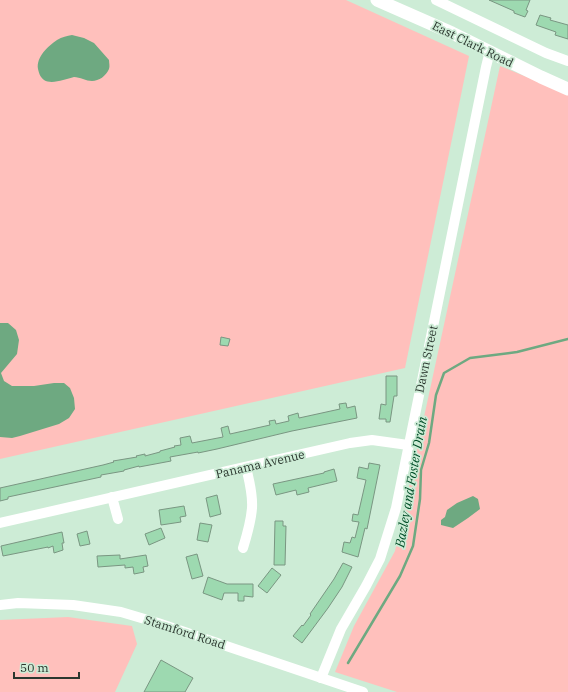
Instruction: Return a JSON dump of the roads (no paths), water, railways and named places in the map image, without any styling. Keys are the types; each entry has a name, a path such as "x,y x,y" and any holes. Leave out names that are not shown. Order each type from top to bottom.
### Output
{"main road":[{"name":"East Clark Road","path":"377,0 452,33 568,89"}],"street":[{"path":"436,0 546,53 568,61"},
{"name":"Dawn Street","path":"321,678 341,630 380,559 396,508 490,51"},
{"name":"Panama Avenue","path":"0,523 350,443 372,440 408,445"},
{"path":"243,548 249,529 252,508 252,495 246,467"},
{"path":"112,497 118,519"},
{"name":"Stamford Road","path":"0,605 18,603 73,605 121,612 363,692"}],"waterway":[{"name":"Bazley and Foster Drain","path":"348,663 400,576 413,546 420,499 421,470 429,443 436,395 444,373 470,358 517,352 568,339"}]}
